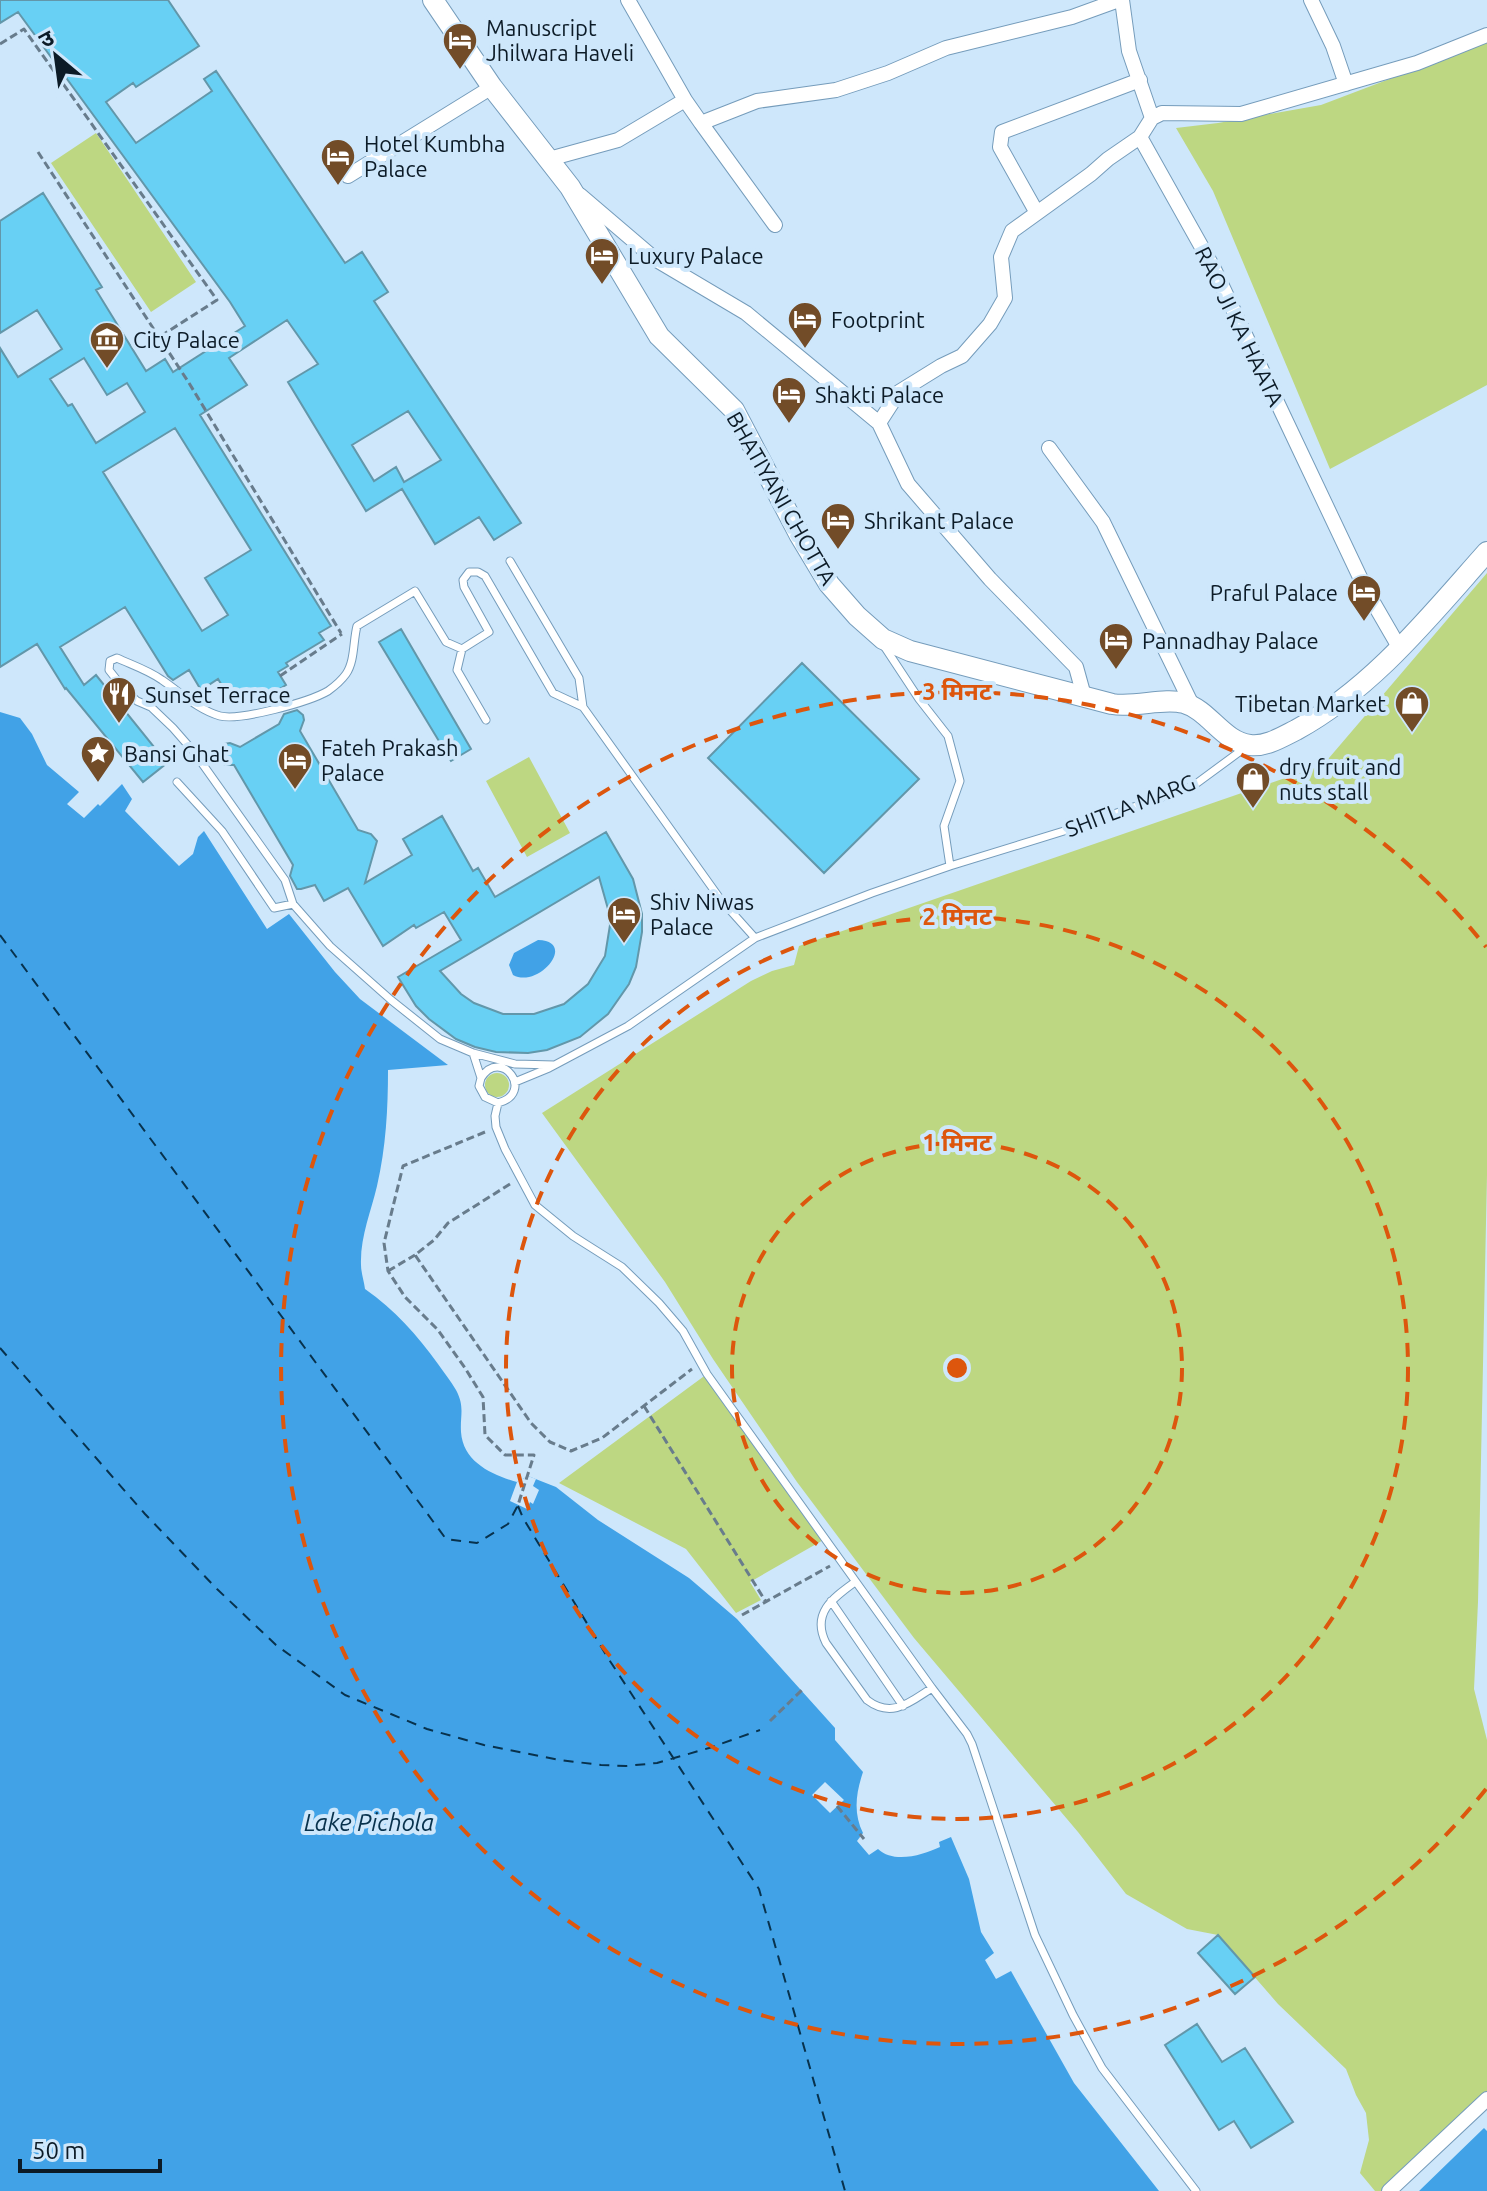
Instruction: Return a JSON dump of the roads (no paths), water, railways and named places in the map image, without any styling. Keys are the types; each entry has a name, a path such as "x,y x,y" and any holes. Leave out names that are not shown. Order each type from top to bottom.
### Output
{"main road":[{"name":"BHATIYANI CHOTTA","path":"433,0 492,87 570,187 659,336 734,410 799,534 829,584 857,616 883,639 910,651 1125,706 1165,701 1193,707"},
{"name":"SHITLA MARG","path":"1248,745 1263,744 1307,724 1374,673 1487,552"},
{"path":"1193,707 1224,732 1248,745"}],"street":[{"path":"628,0 685,100 775,225"},
{"path":"701,123 757,101 836,90 888,73 946,48 1072,17 1121,0 1129,51 1152,118"},
{"path":"1311,0 1333,46 1346,84"},
{"path":"879,423 899,392 962,356 990,324 1005,298 1001,257 1012,231 1140,137 1152,118 1162,113 1241,114 1417,63 1487,35"},
{"path":"1037,213 1000,147 1002,132 1140,80"},
{"path":"348,176 492,87"},
{"path":"549,159 618,140 685,100"},
{"name":"RAO JI KA HAATA","path":"1140,137 1214,269 1366,590 1399,647"},
{"path":"570,187 655,259 746,313 879,423 908,484 990,579 1076,667 1084,696"},
{"path":"1049,448 1103,522 1193,707"},
{"path":"1389,2191 1487,2099"}],"lane":[{"path":"510,561 579,678 583,707 721,900 755,938"},
{"path":"486,720 457,670 462,649 489,632 464,587 463,580 469,572 478,572 490,583 553,693 583,707"},
{"path":"462,649 446,642 415,591 357,626 348,672 326,692 297,704 244,715 221,716 191,701 160,678 117,658 110,661 109,670 124,689 137,701 151,707 194,752 285,880 293,904 330,946 440,1039 473,1053 515,1064 555,1065"},
{"path":"883,639 884,647 948,736 960,781 944,826 950,866"},
{"name":"SHITLA MARG","path":"515,1082 555,1065 628,1026 755,938 872,893 1193,786 1248,745"},
{"path":"177,782 207,812 233,845 274,908 293,904"},
{"path":"473,1053 481,1078"},
{"path":"499,1067 508,1071 515,1082 513,1093 509,1099 492,1102 482,1094 479,1086 481,1078 488,1069 499,1067"},
{"path":"498,1103 496,1127 535,1205 573,1236 622,1267 683,1331 707,1374 967,1734 1035,1935 1073,2015 1102,2068 1196,2191"},
{"path":"855,1582 831,1601 823,1612 821,1634 867,1700 883,1709 903,1706 932,1688"},
{"path":"831,1601 903,1706"}],"water":[{"name":"Lake Pichola","path":"0,712 20,718 32,734 47,765 79,792 67,804 84,818 122,784 132,799 125,811 179,866 193,854 198,837 204,831 267,929 289,914 360,999 448,1065 388,1070 383,1157 364,1235 361,1268 365,1289 414,1333 456,1390 461,1406 461,1432 467,1451 480,1466 498,1475 517,1482 528,1476 556,1487 598,1520 689,1578 737,1619 835,1728 835,1740 863,1772 857,1803 863,1833 857,1841 869,1855 878,1849 892,1856 917,1855 940,1847 939,1842 951,1837 969,1879 981,1932 994,1953 985,1960 996,1979 1011,1971 1074,2083 1159,2191 0,2191"},
{"path":"538,940 549,942 555,948 550,963 534,976 523,978 513,975 509,965 514,953"},
{"path":"1484,2128 1487,2131 1487,2191 1419,2191"}],"place":[{"name":"Manuscript Jhilwara Haveli","path":"460,71"},
{"name":"Hotel Kumbha Palace","path":"338,187"},
{"name":"Luxury Palace","path":"602,286"},
{"name":"Footprint","path":"805,350"},
{"name":"City Palace","path":"107,370"},
{"name":"Shakti Palace","path":"789,425"},
{"name":"Shrikant Palace","path":"838,551"},
{"name":"Praful Palace","path":"1364,623"},
{"name":"Pannadhay Palace","path":"1116,671"},
{"name":"Sunset Terrace","path":"119,725"},
{"name":"Tibetan Market","path":"1412,734"},
{"name":"Bansi Ghat","path":"98,784"},
{"name":"Fateh Prakash Palace","path":"295,791"},
{"name":"dry fruit and nuts stall","path":"1253,810"},
{"name":"Shiv Niwas Palace","path":"624,945"}]}
